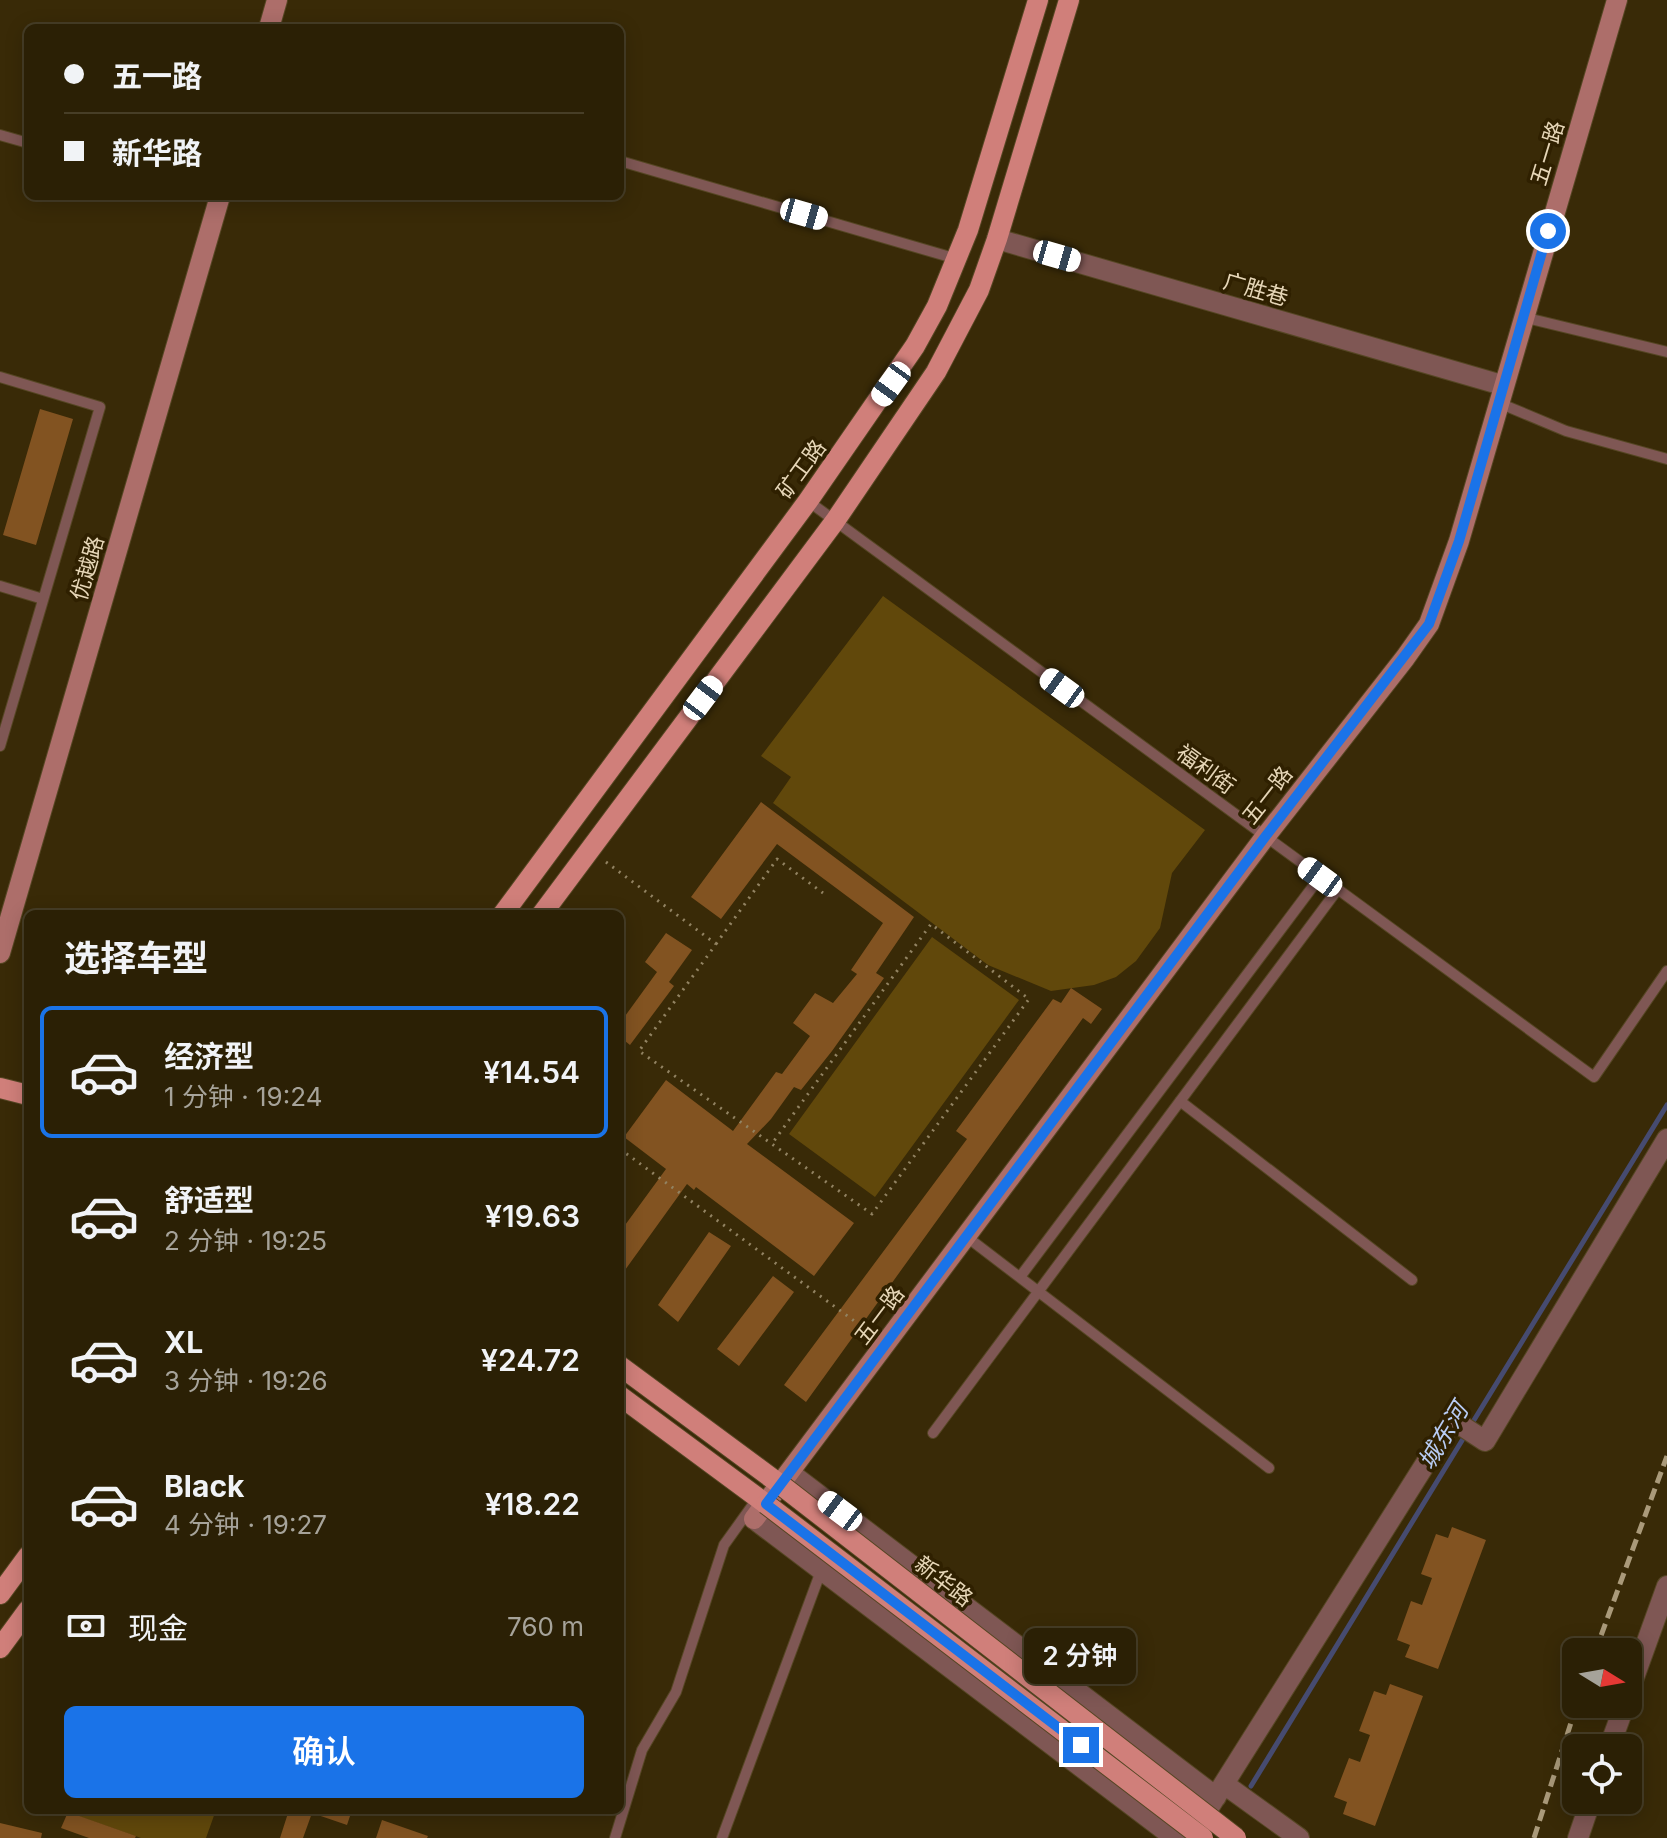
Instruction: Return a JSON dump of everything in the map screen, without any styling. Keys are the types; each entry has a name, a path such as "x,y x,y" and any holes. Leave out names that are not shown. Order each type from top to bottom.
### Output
{"main road":[{"name":"矿工路","path":"506,910 808,501 915,346 957,259 984,184 1038,0"},
{"path":"545,910 835,521 936,372 979,290 1069,0"},
{"path":"0,1074 24,1080"},
{"path":"0,1088 24,1094"},
{"name":"新华路","path":"624,1369 785,1479 1236,1838"},
{"path":"624,1399 759,1507 1203,1838"},
{"path":"0,1594 24,1561"},
{"path":"0,1648 24,1615"}],"street":[{"path":"270,24 277,0"},
{"name":"五一路","path":"759,1507 785,1479 1265,837 1429,624 1459,541 1617,0"},
{"name":"优越路","path":"0,953 219,200"},
{"name":"广胜巷","path":"997,239 1500,394"},
{"path":"1189,1838 1453,1420 1485,1441 1667,1139"},
{"path":"785,1479 1220,1791 1299,1838"},
{"path":"759,1507 821,1571 1175,1838"},
{"path":"1642,1655 1667,1586"},
{"path":"1578,1838 1586,1814"}],"lane":[{"path":"0,135 24,142"},
{"path":"624,162 957,259"},
{"path":"1523,317 1667,352"},
{"path":"0,377 100,407 0,746"},
{"path":"1500,394 1566,431 1667,459"},
{"name":"福利街","path":"808,501 1594,1077 1667,971"},
{"path":"0,586 43,599"},
{"path":"1020,1277 1320,877"},
{"path":"933,1433 1338,889"},
{"path":"1180,1101 1412,1280"},
{"path":"967,1237 1269,1468"},
{"path":"624,1809 642,1750 676,1692 724,1545 759,1507"},
{"path":"722,1838 821,1571"},
{"path":"615,1838 622,1814"}],"path":[{"path":"590,850 716,944"},
{"path":"771,1145 931,924 1029,999 872,1214 771,1145 639,1051 777,859 823,893"},
{"path":"624,1152 869,1331"}],"shaded area":[{"path":"883,596 1205,830 1172,873 1160,928 1136,961 1116,977 1094,985 1051,991 988,965 773,803 791,777 761,756"},
{"path":"932,937 1019,1000 875,1197 789,1134"},
{"path":"72,1814 215,1814 206,1838 141,1838"}],"building":[{"path":"40,409 73,419 36,545 3,535"},
{"path":"761,802 914,917 876,973 884,978 832,1051 801,1090 794,1087 771,1119 747,1144 854,1223 814,1276 696,1187 694,1190 687,1184 624,1271 624,1227 666,1169 624,1137 666,1080 733,1131 776,1072 782,1074 810,1036 793,1023 815,993 833,1003 857,974 851,970 883,923 777,844 721,919 691,897"},
{"path":"666,933 692,950 669,982 674,986 630,1045 624,1040 624,1017 657,972 645,962"},
{"path":"1071,988 1102,1009 1091,1024 1083,1018 806,1402 784,1385 967,1139 956,1131 1053,999 1061,1003"},
{"path":"709,1232 731,1246 678,1322 658,1305"},
{"path":"773,1276 794,1292 739,1366 717,1349"},
{"path":"1452,1527 1486,1540 1438,1669 1405,1657 1410,1645 1397,1640 1411,1601 1422,1605 1432,1578 1421,1574 1436,1534 1448,1538"},
{"path":"1390,1684 1423,1696 1375,1826 1343,1814 1347,1802 1334,1797 1349,1758 1360,1762 1370,1735 1359,1731 1374,1691 1386,1695"},
{"path":"67,1814 74,1814 136,1836 89,1838 61,1828"},
{"path":"288,1814 312,1814 303,1838 280,1838"},
{"path":"315,1814 351,1814 347,1825"},
{"path":"382,1820 428,1836 376,1838"},
{"path":"0,1823 42,1833 41,1838 0,1838"}],"waterway":[{"name":"城东河","path":"1471,1425 1667,1105"},
{"name":"城东河","path":"1251,1786 1466,1434"}],"railway":[{"path":"1600,1638 1667,1456"},
{"path":"1534,1838 1573,1718"}],"route":[{"path":"1081,1745 766,1504 1265,837 1429,624 1459,541 1548,231"}]}
